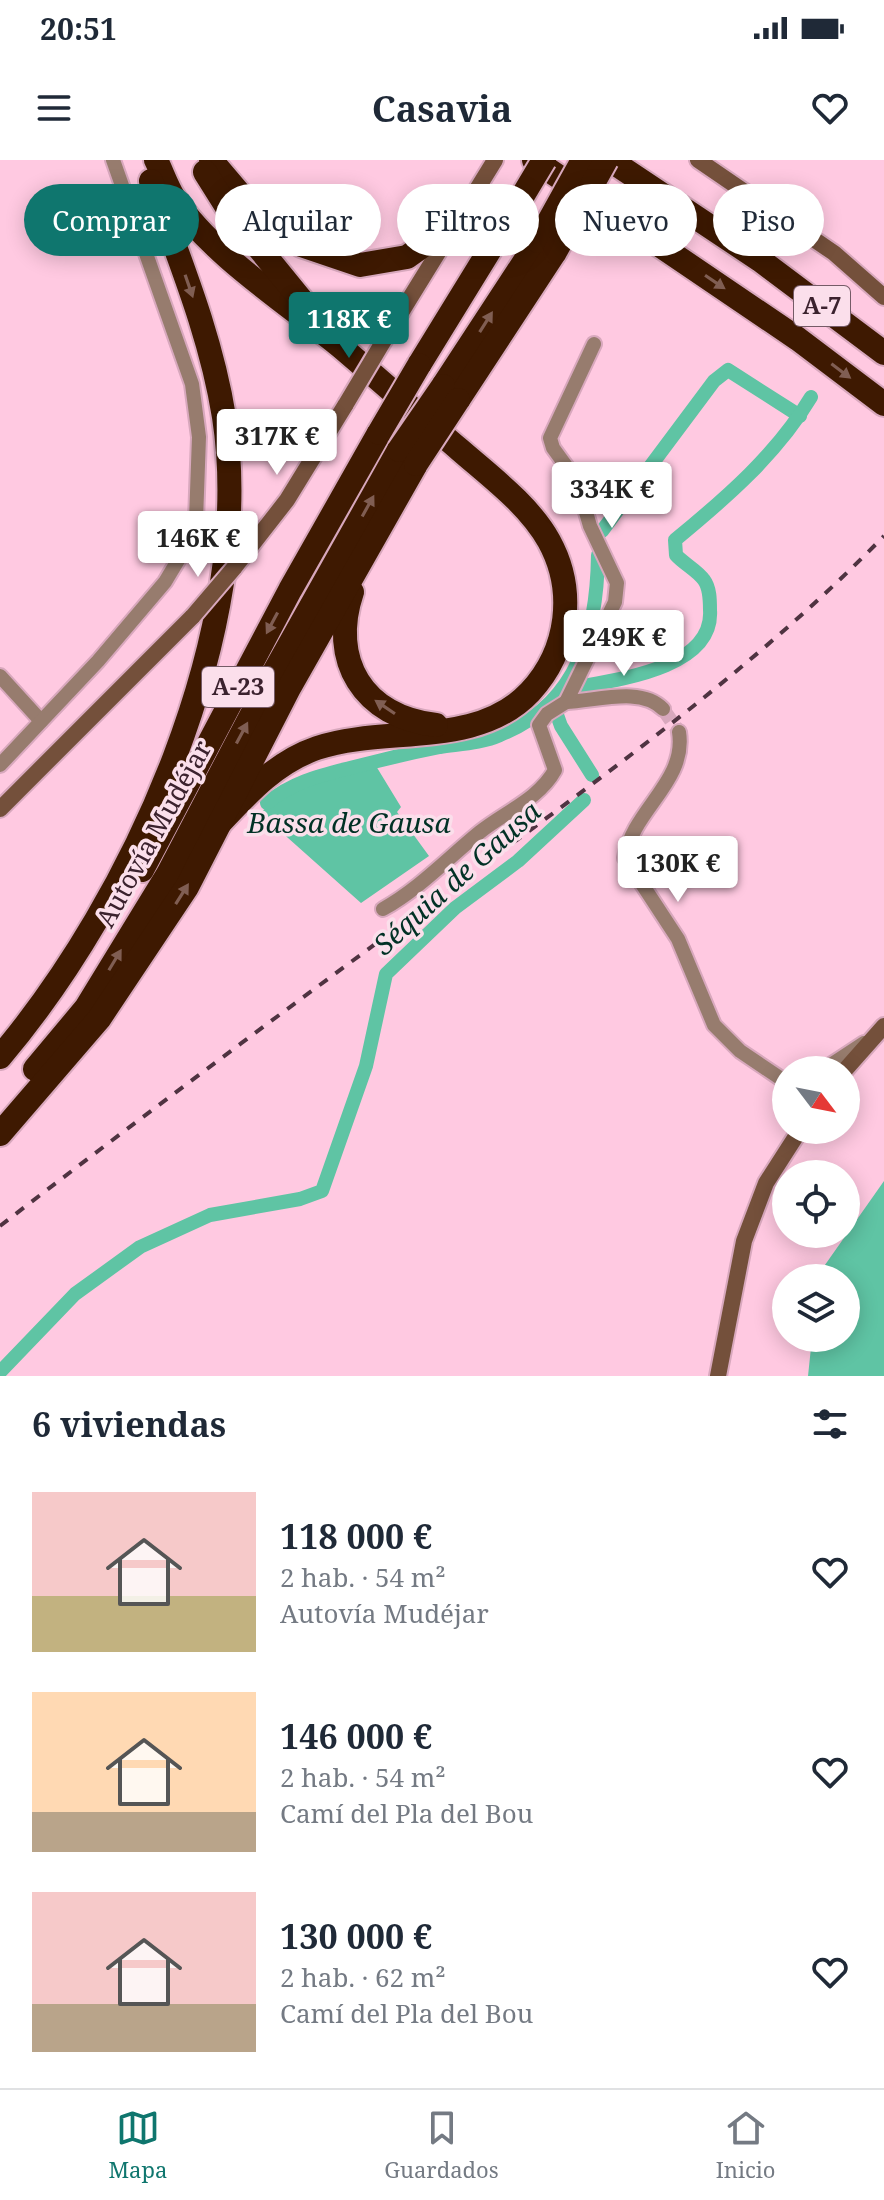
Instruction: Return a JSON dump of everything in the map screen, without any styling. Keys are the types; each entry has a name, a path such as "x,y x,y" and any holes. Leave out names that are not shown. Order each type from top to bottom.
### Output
{"highway":[{"path":"0,1057 69,966 146,825 200,678 225,557 229,492 224,418 206,337 143,160"},
{"path":"156,160 175,199 215,244 340,347 519,504 548,540 560,567 566,617 545,673 510,708 459,727 318,747 275,770 218,825"},
{"path":"197,160 232,215 340,347"},
{"path":"211,160 250,206 301,245 360,265 408,256"},
{"name":"A-7","path":"534,160 798,339 884,404"},
{"name":"Autovía Mudéjar","path":"0,1075 65,994 114,920 290,590 419,365 544,160"},
{"name":"Autovía Mudéjar","path":"0,1110 86,1008 168,874 272,676 407,457 546,246 583,160"},
{"path":"546,246 608,160"},
{"name":"A-7","path":"608,160 760,260 884,353"},
{"path":"407,457 353,589 344,615 343,640 356,679 386,710 428,724 459,727"},
{"path":"0,1134 99,1019 187,887 407,457"}],"main road":[{"path":"480,184 495,160"},
{"path":"698,160 834,253 884,297"},
{"path":"0,809 193,616 234,568 287,500 437,256"},
{"path":"857,1056 879,1031"},
{"path":"718,1376 744,1241 766,1183 791,1144"}],"street":[{"path":"0,765 165,582 189,542 196,520 199,437 192,384 113,160"},
{"path":"566,702 615,602 617,583 590,526 577,481 550,438 594,344"},
{"path":"0,676 41,721"},
{"path":"383,909 404,898 482,831 547,786 555,770 539,725 547,714 566,702 640,695 654,700 663,709"},
{"path":"679,732 679,764 628,836 625,858 678,939 714,1025 740,1051 772,1072"},
{"path":"843,1056 879,1031"}],"water":[{"name":"Bassa de Gausa","path":"376,766 401,807 397,812 429,856 361,903 260,813 292,786"},
{"path":"884,1181 884,1376 808,1376 811,1352 860,1352 860,1264 826,1264 837,1248 860,1248 860,1215"}],"waterway":[{"path":"602,531 714,381 728,370 800,416"},
{"name":"Séquia de Gausa","path":"582,686 642,674 682,657 698,645 707,629 709,590 701,576 676,555 675,540 766,456 811,397"},
{"path":"267,803 317,777 440,747 486,740 527,722 548,705 565,685 578,662 593,611 598,555"},
{"name":"Séquia de Gausa","path":"556,712 561,726 592,775"},
{"name":"Séquia de Gausa","path":"0,1372 75,1294 140,1247 210,1215 300,1199 322,1191 366,1066 386,974 455,908 518,861 584,800"}],"tunnel":[{"path":"663,709 679,732"}],"railway":[{"path":"0,1226 681,716 785,629 884,536"}]}
